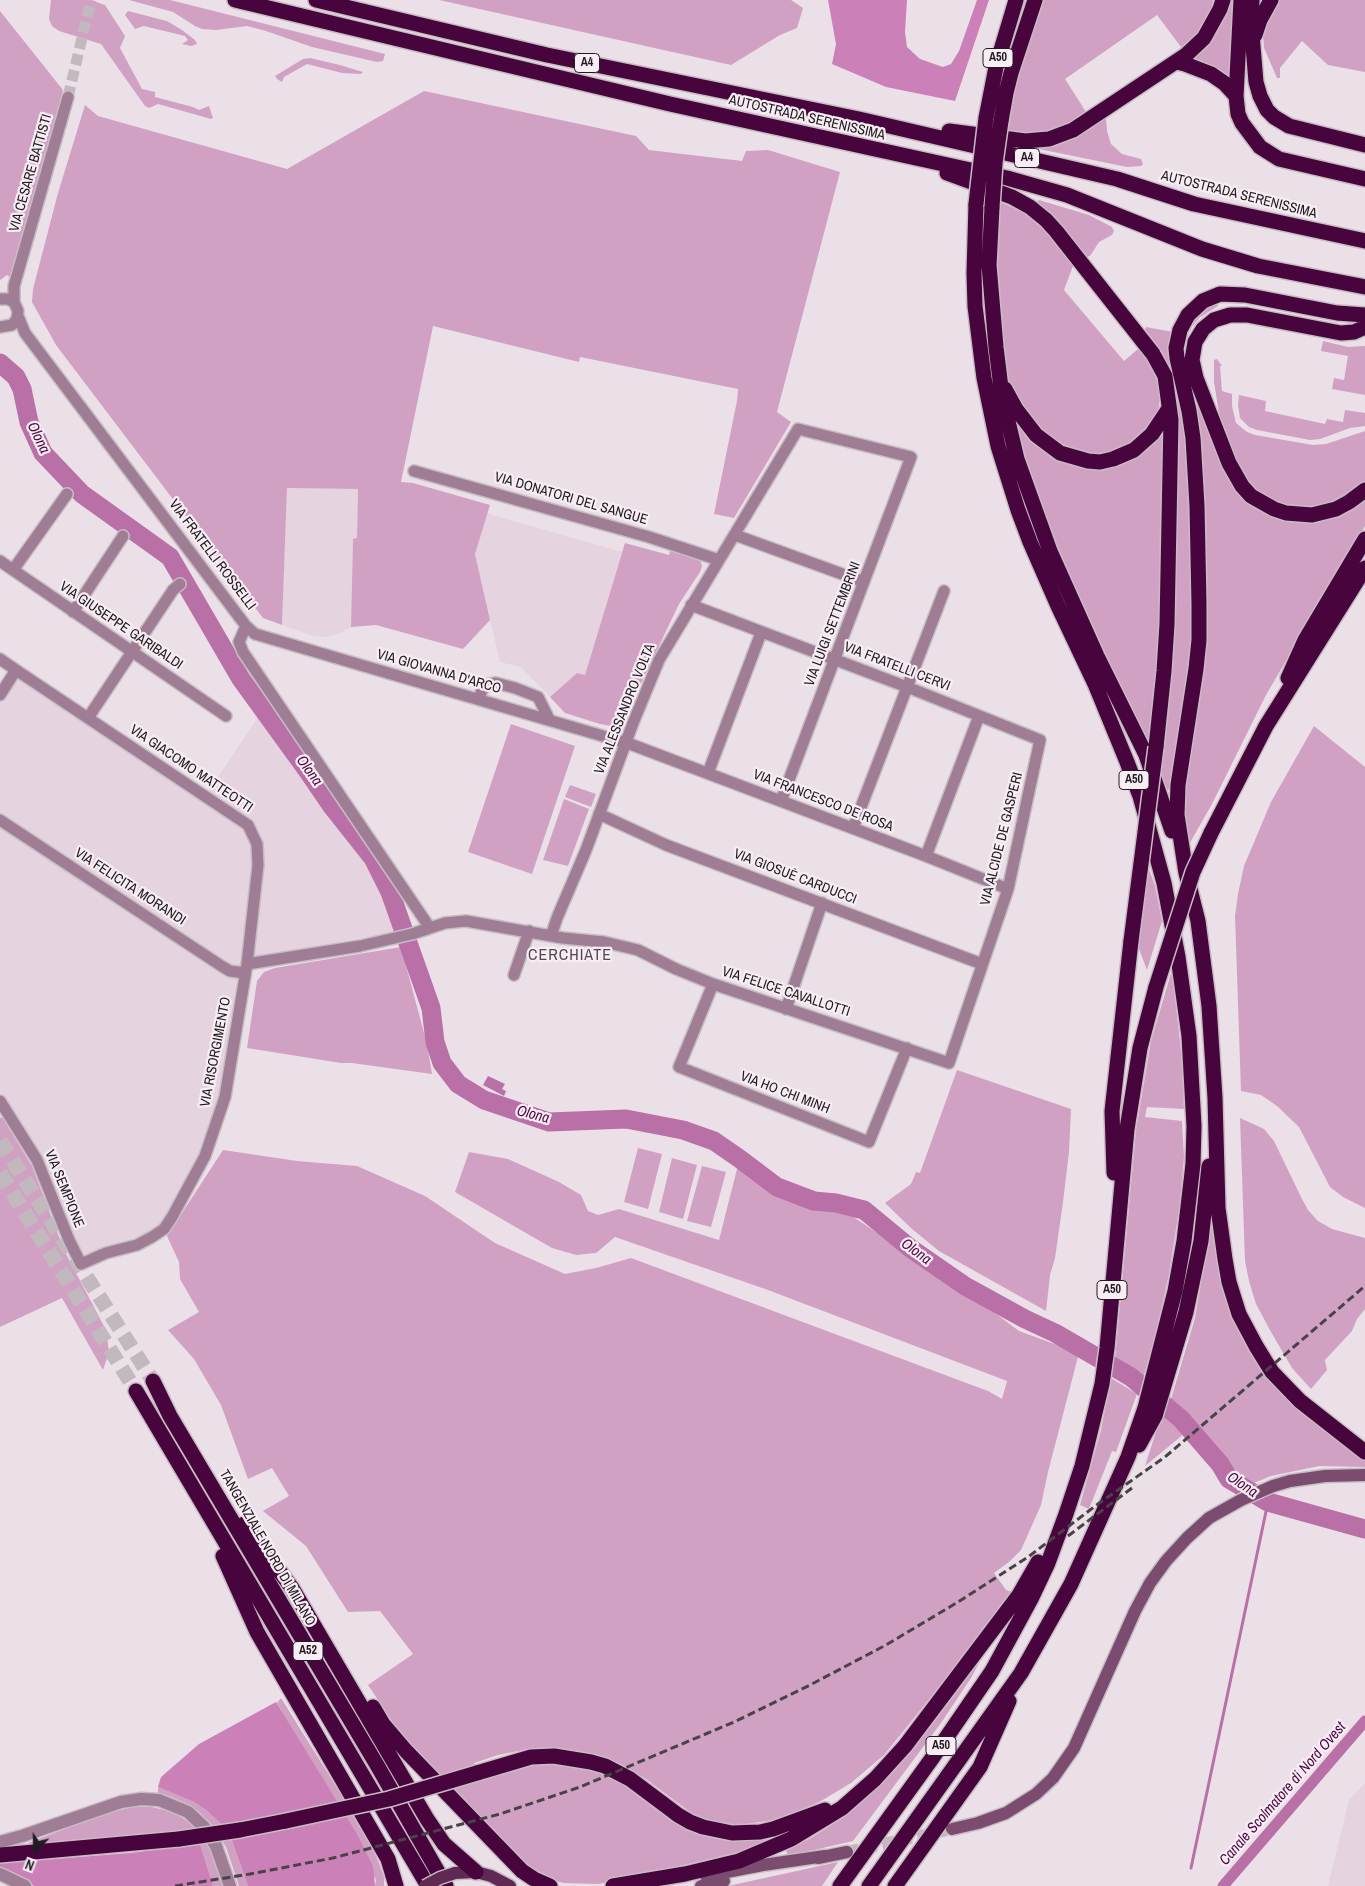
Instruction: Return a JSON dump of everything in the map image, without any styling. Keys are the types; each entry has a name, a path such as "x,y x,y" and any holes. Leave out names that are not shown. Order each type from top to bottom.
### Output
{"highway":[{"name":"AUTOSTRADA SERENISSIMA","path":"235,0 591,86 1007,178 1045,188 1202,249 1258,266 1365,287"},
{"name":"AUTOSTRADA SERENISSIMA","path":"316,0 547,55 858,119 1117,179 1194,204 1365,242"},
{"name":"A50","path":"869,1886 1021,1672 1071,1584 1128,1457 1145,1436 1160,1380 1184,1241 1192,1173 1193,1090 1185,999 1164,883 1140,796 1106,711 1030,542 1018,510 998,446 984,378 975,306 976,204 986,118 996,67 1016,0"},
{"path":"1036,0 1026,26 1006,93 995,164 992,207 989,265 990,296 1009,433 1034,512 1050,551 1097,656 1146,755 1163,800 1186,873 1198,921 1212,1046 1218,1208 1229,1282 1239,1314 1264,1360 1289,1391 1365,1452"},
{"path":"1241,0 1236,96 1238,114 1242,123 1260,147 1278,159 1365,179"},
{"path":"1252,0 1251,22 1256,82 1267,110 1280,122 1301,130 1365,145"},
{"path":"1254,42 1260,20 1271,0"},
{"path":"858,119 1010,140 1049,139 1060,136 1086,123 1177,62 1204,38 1221,3"},
{"path":"1177,62 1211,74 1224,83 1236,96"},
{"path":"898,155 1012,197 1030,207 1046,220 1152,354 1165,376 1168,410 1171,420 1167,624 1156,748 1131,941 1112,1111 1117,1232"},
{"path":"1186,873 1177,802 1196,669 1199,640 1199,604 1197,506 1193,438 1177,358 1177,339 1188,315 1204,301 1220,294 1230,294 1337,313 1365,315"},
{"path":"1365,327 1354,332 1341,333 1247,314 1230,315 1214,320 1203,329 1195,342 1192,360 1196,378 1229,462 1242,486 1252,496 1274,509 1286,513 1312,515 1336,509 1365,490"},
{"path":"1000,378 1016,409 1036,435 1060,453 1088,461 1100,462 1113,459 1134,450 1152,434 1168,410"},
{"path":"1266,726 1305,640 1365,539"},
{"name":"A50","path":"840,1886 992,1671 1048,1563 1082,1466 1102,1384 1107,1348 1126,1129 1133,1082 1156,987 1190,880 1211,833 1266,726 1365,568"},
{"path":"1160,1380 1186,1312 1201,1241 1215,1098"},
{"name":"TANGENZIALE NORD DI MILANO","path":"153,1381 170,1416 382,1773 451,1880"},
{"name":"A52","path":"136,1391 427,1886"},
{"path":"170,1416 201,1451 251,1534 301,1602 427,1819 444,1844 476,1872"},
{"path":"181,1466 208,1531 230,1570 257,1632 388,1858 395,1885"},
{"path":"613,1886 722,1866 772,1848 824,1820 856,1796 906,1746 1019,1595 1066,1514"},
{"path":"301,1602 337,1652 383,1724 406,1751 522,1871 550,1886"},
{"path":"895,1886 975,1775 987,1755 1021,1672"},
{"path":"0,1855 179,1839 240,1830 388,1800 531,1757 554,1756 605,1766 630,1779 690,1822 703,1827 732,1833 753,1833 773,1829 834,1807 856,1796"},
{"path":"904,1886 923,1848"}],"main road":[{"path":"952,1829 978,1823 1006,1813 1036,1794 1054,1778 1074,1748 1135,1611 1150,1583 1166,1561 1209,1518 1241,1500 1273,1486 1325,1476 1365,1475"},
{"path":"659,1886 754,1867 847,1852"},
{"path":"702,1886 759,1874 825,1856"},
{"path":"427,1886 440,1878 451,1880 476,1872 491,1876 510,1886"},
{"path":"648,1886 685,1874"}],"street":[{"name":"VIA CESARE BATTISTI","path":"18,316 17,307 6,300 14,286 68,97"},
{"path":"3,328 15,323 18,316"},
{"name":"VIA FRATELLI ROSSELLI","path":"18,316 25,333 246,626 239,642 243,652 430,928"},
{"path":"3,328 25,333"},
{"name":"VIA LUIGI SETTEMBRINI","path":"781,801 912,457 798,429"},
{"name":"VIA ALESSANDRO VOLTA","path":"551,936 659,660 798,429"},
{"name":"VIA DONATORI DEL SANGUE","path":"414,471 640,535 719,560"},
{"path":"13,570 67,494"},
{"path":"735,535 864,582"},
{"path":"73,612 123,536"},
{"name":"VIA GIUSEPPE GARIBALDI","path":"0,561 226,716"},
{"path":"88,718 173,590 180,584"},
{"path":"853,828 944,591"},
{"name":"VIA FRATELLI CERVI","path":"691,605 908,687 979,716"},
{"name":"VIA GIOVANNA D'ARCO","path":"246,626 261,637 626,742"},
{"path":"708,773 761,632"},
{"path":"0,659 16,670 0,694"},
{"name":"VIA GIACOMO MATTEOTTI","path":"16,670 248,825 257,844 258,865 246,969"},
{"path":"479,699 482,690 489,684 496,683 515,688 538,697 549,719"},
{"path":"926,856 979,716"},
{"name":"VIA ALCIDE DE GASPERI","path":"950,1063 1008,889 1040,740 979,716"},
{"name":"VIA FRANCESCO DE ROSA","path":"626,742 1008,889"},
{"name":"VIA GIOSUÈ CARDUCCI","path":"599,814 666,845 982,964"},
{"name":"VIA FELICITA MORANDI","path":"0,820 223,967 230,971 246,969"},
{"path":"786,1009 822,903"},
{"name":"VIA FELICE CAVALLOTTI","path":"430,928 445,923 466,922 615,944 648,954 676,969 713,984 950,1063"},
{"path":"246,969 386,941 430,928"},
{"path":"514,975 530,931"},
{"name":"VIA RISORGIMENTO","path":"81,1264 106,1253 137,1245 164,1229 172,1217 211,1141 225,1097 246,969"},
{"name":"VIA HO CHI MINH","path":"713,984 679,1067 869,1142 907,1048"},
{"name":"VIA SEMPIONE","path":"0,1101 37,1160 69,1240 81,1264"},
{"path":"0,1842 121,1802 141,1799 158,1800 188,1812 204,1827 216,1846 230,1886"},
{"path":"0,1874 25,1886"}],"shaded area":[{"path":"51,0 91,0 105,5 125,36 120,48 142,89 155,92 155,97 199,110 209,106 213,118 158,104 149,108 145,106 101,44 59,31 52,26 49,19"},
{"path":"129,0 170,0 385,54 383,61 377,62 312,47 247,26 216,30 202,29 173,12"},
{"path":"439,0 791,0 803,8 797,28 780,35 731,65"},
{"path":"828,0 907,0 905,32 907,47 920,59 943,67 951,64 959,51 977,0 989,0 955,101 886,87 832,64 836,44"},
{"path":"1042,0 1213,0 1211,15 1204,27 1184,51 1157,15 1065,79 1088,115 1057,132 1004,134 1010,96"},
{"path":"1230,0 1237,0 1232,81 1229,82 1194,58 1220,25"},
{"path":"1278,0 1365,0 1365,72 1328,65 1302,41 1280,68 1280,78 1277,78 1264,48 1263,34 1266,22"},
{"path":"0,11 63,90 12,279 7,275 0,280"},
{"path":"128,11 167,21 182,30 195,40 197,44 191,46 182,44 188,40 185,36 144,26 135,29 125,15"},
{"path":"310,58 363,72 361,74 342,73 307,64 284,77 282,82 275,76 303,59"},
{"path":"424,91 636,136 649,150 742,161 746,151 768,150 840,172 777,412 791,422 734,518 714,514 738,389 580,357 579,362 433,326 401,482 413,483 490,505 475,554 490,620 463,649 376,625 351,627 353,539 357,538 358,489 287,488 282,625 263,618 56,345 32,302 33,289 58,193 85,105 98,116 287,169"},
{"path":"1104,117 1106,118 1111,144 1122,154 1141,159 1143,164 1141,166 1127,167 1039,149 1039,146"},
{"path":"1039,200 1089,215 1112,227 1114,231 1112,235 1099,242 1090,256 1086,257 1036,202"},
{"path":"997,201 1019,210 1040,225 1050,236 1073,266 1064,290 1124,361 1138,349 1141,349 1150,363 1160,386 1159,407 1149,429 1130,447 1096,457 1069,452 1036,428 1010,387 1005,370 994,280"},
{"path":"1213,304 1218,306 1199,318 1186,337 1185,356 1188,370 1225,466 1291,520 1365,496 1365,526 1266,695 1212,804 1187,848 1182,805 1203,650 1181,354 1185,330 1197,313"},
{"path":"1146,327 1173,332 1187,431 1193,622 1190,674 1172,787 1167,790 1165,789 1159,769 1175,407 1174,386 1170,369 1162,352 1145,330"},
{"path":"1323,341 1348,347 1365,346 1365,395 1332,389 1334,378 1344,380 1348,356 1321,351"},
{"path":"1217,359 1222,366 1220,366 1222,391 1232,394 1232,406 1236,423 1247,432 1313,445 1326,444 1365,431 1365,482 1332,505 1314,510 1280,506 1255,491 1236,465 1220,419 1214,382 1214,360"},
{"path":"1239,395 1266,401 1265,411 1325,424 1327,419 1343,422 1345,410 1365,413 1365,426 1350,428 1320,439 1310,440 1257,430 1249,427 1240,418"},
{"path":"1014,414 1079,466 1159,435 1164,436 1160,642 1149,748 1076,597 1023,467"},
{"path":"287,488 358,489 357,539 353,539 351,627 338,634 325,637 310,635 282,625"},
{"path":"486,513 622,552 585,675 577,673 550,697 521,667 500,662 475,554"},
{"path":"625,543 669,555 671,549 695,557 700,560 702,566 679,604 624,719 619,725 611,726 565,713 550,697 577,673 585,675"},
{"path":"17,666 207,793 259,716 292,758 372,870 395,933 241,959 227,1038 229,1039 227,1057 215,1115 203,1149 162,1225 150,1233 85,1254 71,1239 30,1141 0,1093 0,692"},
{"path":"511,724 575,746 532,874 468,852"},
{"path":"1314,726 1365,767 1365,1208 1343,1197 1330,1187 1299,1127 1277,1106 1261,1095 1241,1091 1235,916 1238,894 1244,866 1271,802"},
{"path":"570,785 596,794 591,807 565,797"},
{"path":"564,799 589,809 568,866 543,860"},
{"path":"1147,864 1155,886 1162,921 1147,970 1136,941"},
{"path":"401,947 427,1044 432,1074 341,1063 247,1048 257,981 264,972 275,968"},
{"path":"1172,970 1182,1060 1184,1109 1147,1107 1145,1117 1182,1121 1184,1157 1180,1204 1169,1274 1156,1334 1143,1378 1115,1359 1136,1130 1151,1041"},
{"path":"957,1070 1071,1109 1069,1152 1063,1202 1055,1258 1050,1275 1046,1311 939,1251 885,1203 911,1184 916,1172 920,1173"},
{"path":"488,1076 505,1084 502,1089 506,1091 504,1096 483,1085"},
{"path":"2,1117 32,1166 64,1250 106,1330 109,1352 103,1370 62,1298 0,1327 0,1118"},
{"path":"1240,1118 1264,1129 1274,1141 1308,1210 1318,1221 1332,1229 1365,1238 1365,1309 1357,1319 1352,1331 1325,1360 1327,1370 1311,1389 1292,1368 1271,1332 1256,1304 1249,1281 1245,1261"},
{"path":"638,1148 662,1154 648,1209 624,1202"},
{"path":"223,1150 297,1161 357,1166 425,1196 495,1243 565,1274 631,1258 988,1391 1002,1399 1007,1381 768,1290 615,1237 596,1253 576,1255 552,1248 455,1192 469,1152 508,1159 559,1182 581,1195 588,1211 598,1215 619,1209 719,1240 738,1165 795,1203 849,1214 979,1301 1019,1331 1079,1353 1041,1505 1021,1550 994,1573 1006,1590 1015,1593 884,1755 851,1783 821,1801 781,1819 733,1825 707,1820 694,1815 646,1779 618,1763 598,1755 579,1751 534,1748 498,1755 474,1763 480,1779 533,1764 548,1763 595,1769 618,1779 692,1831 713,1838 730,1840 752,1841 778,1836 739,1852 598,1884 564,1883 551,1880 539,1874 520,1859 407,1744 368,1685 413,1654 380,1611 348,1612 306,1546 263,1511 289,1496 272,1468 248,1479 221,1405 194,1359 168,1330 199,1312 180,1279 179,1262 167,1236"},
{"path":"672,1158 697,1165 683,1219 659,1212"},
{"path":"702,1166 726,1172 711,1227 687,1221"},
{"path":"1212,1210 1248,1343 1365,1457 1365,1467 1319,1466 1271,1476 1249,1485 1232,1470 1186,1413 1171,1399 1195,1318"},
{"path":"1111,1378 1137,1394 1116,1452 1112,1451 1089,1509 1080,1505 1101,1430"},
{"path":"1162,1413 1185,1433 1145,1466"},
{"path":"984,1652 971,1678 941,1723 853,1841 788,1856 786,1850 811,1838 836,1822 861,1802 890,1773"},
{"path":"281,1698 365,1833 379,1863 384,1877 384,1886 375,1886 376,1880 277,1703"},
{"path":"276,1702 357,1834 373,1866 375,1886 248,1886 231,1838 220,1823 194,1802 158,1787 161,1777 199,1744"},
{"path":"1365,1783 1365,1886 1328,1886 1349,1800"},
{"path":"158,1787 194,1802 220,1823 231,1838 248,1886 239,1886 226,1847 212,1825 198,1811 185,1803 158,1793"},
{"path":"133,1807 151,1807 174,1812 197,1828 98,1841 29,1846 28,1843 107,1813"},
{"path":"209,1843 224,1886 213,1886 200,1844"},
{"path":"200,1844 213,1886 34,1886 18,1875 0,1869 0,1863 130,1853"},
{"path":"838,1862 822,1886 728,1886"}],"waterway":[{"name":"Olona","path":"0,363 16,377 22,389 29,422 43,453 82,494 170,557 241,679 331,805 373,858 390,892 431,1008 435,1042 442,1063 458,1084 484,1100 549,1122 626,1119 683,1130 714,1141 777,1187 814,1201 836,1203 864,1210 910,1248 965,1286 1055,1333 1131,1377 1181,1419 1220,1464 1229,1479 1268,1502 1365,1529"},
{"path":"1191,1868 1268,1502"},
{"name":"Canale Scolmatore di Nord Ovest","path":"1223,1886 1365,1721"}],"tunnel":[{"path":"68,97 91,0"},
{"path":"0,1141 153,1381"},
{"path":"0,1173 136,1391"},
{"path":"847,1852 952,1829"}],"railway":[{"path":"175,1886 333,1858 500,1814 580,1787 734,1722 810,1685 886,1645 1028,1557 1098,1504 1165,1457 1365,1286"},
{"path":"1068,1536 1132,1488"}],"district":[{"name":"CERCHIATE","path":"570,956"}]}
